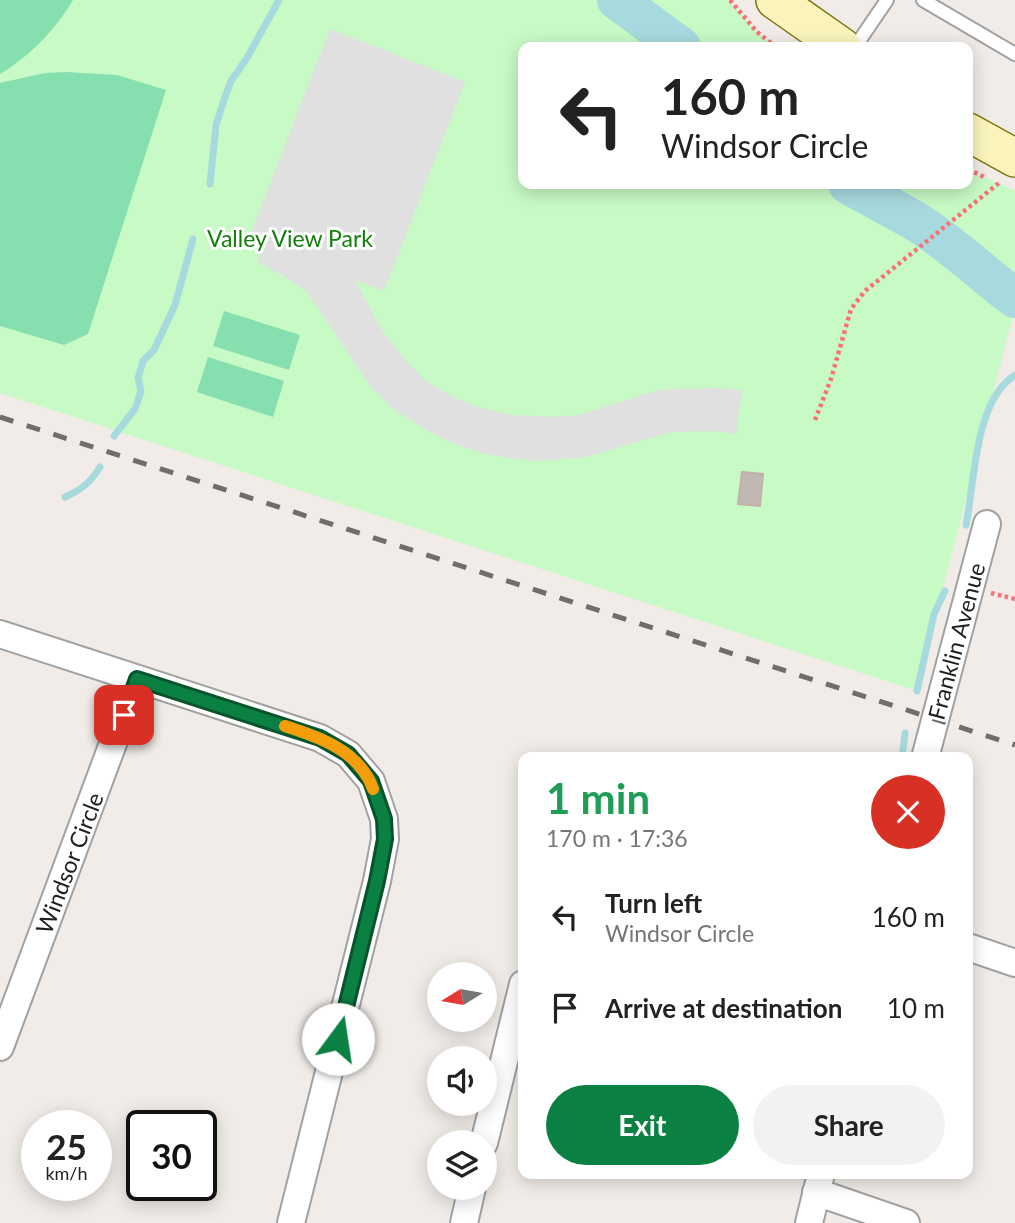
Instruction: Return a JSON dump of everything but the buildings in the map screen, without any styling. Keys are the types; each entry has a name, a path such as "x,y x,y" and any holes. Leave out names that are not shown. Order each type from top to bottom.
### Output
{"main road":[{"path":"775,0 835,42"},
{"path":"973,137 1007,171"}],"street":[{"name":"Franklin Avenue","path":"928,752 987,524"},
{"path":"0,634 320,738 348,754 371,781 384,819 385,839 377,881 291,1223"},
{"name":"Windsor Circle","path":"0,1047 137,679"},
{"path":"973,949 1015,962"},
{"path":"487,1130 518,1004"},
{"path":"809,1223 818,1183 906,1223"},
{"path":"464,1223 469,1200"}],"lane":[{"path":"858,42 887,0"},
{"path":"923,0 1015,54"}],"path":[{"path":"730,0 757,32 770,42"},
{"path":"815,420 831,379 851,309 865,291 1007,171"}],"green space":[{"name":"Valley View Park","path":"0,0 730,0 757,32 770,42 518,42 518,189 973,189 973,171 1015,191 1015,307 917,691 0,393"},
{"path":"0,0 73,0 41,42 0,74"},
{"path":"45,73 117,75 166,90 88,334 64,345 0,326 0,83"},
{"path":"224,311 300,335 289,370 213,346"},
{"path":"208,357 284,381 273,417 197,392"}],"shaded area":[{"path":"330,29 465,82 384,291 355,280 383,332 426,381 454,398 481,408 511,415 555,417 579,415 654,391 718,388 742,390 736,434 714,431 671,432 586,457 540,461 481,453 450,442 392,408 370,386 307,292 257,262 264,244 249,238"}],"waterway":[{"path":"210,184 216,125 231,81 279,0"},
{"path":"617,0 674,42"},
{"path":"857,189 928,230 1015,298"},
{"path":"114,436 135,409 141,391 138,378 143,361 154,350 175,305 193,239"},
{"path":"966,525 978,444 984,423 991,403 1001,387 1015,375"},
{"path":"65,497 85,485 100,467"},
{"path":"917,691 934,614 945,591"},
{"path":"903,752 905,733"}],"railway":[{"path":"0,417 1015,745"}],"slow traffic":[{"path":"285,726 320,738 348,754 371,781 373,789"}],"route":[{"path":"124,715 137,679 320,738 348,754 371,781 384,819 385,839 338,1039"}]}
